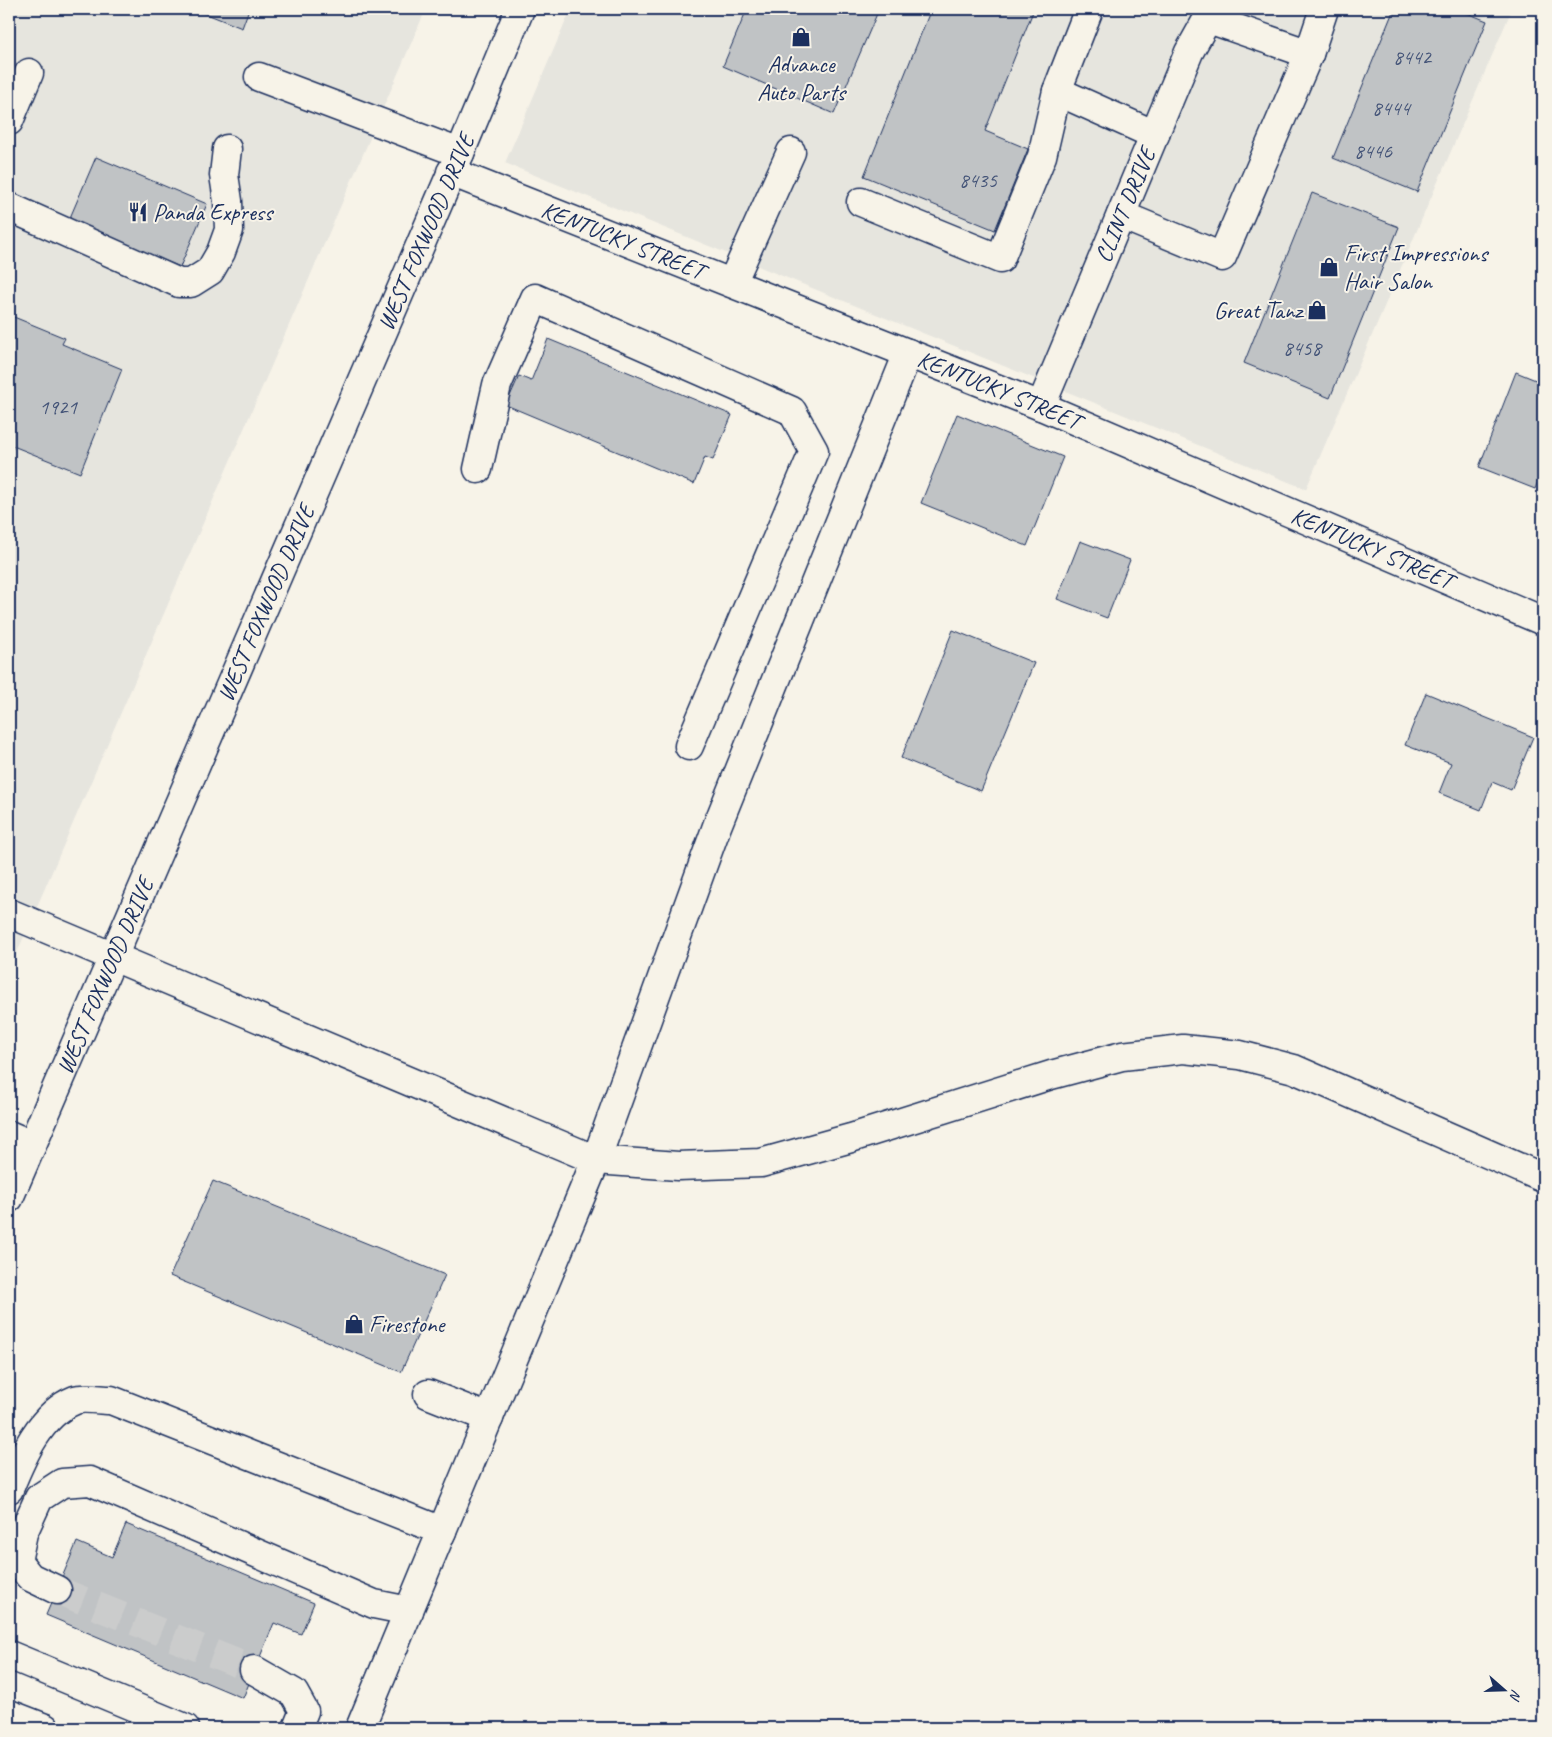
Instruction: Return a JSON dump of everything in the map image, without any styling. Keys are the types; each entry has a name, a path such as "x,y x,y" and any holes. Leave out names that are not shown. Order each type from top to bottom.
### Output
{"street":[{"name":"WEST FOXWOOD DRIVE","path":"9,1198 20,1140 113,956 520,9"},
{"path":"861,202 1000,259 1042,156 1057,91 1089,9"},
{"path":"1121,216 1222,257 1310,54 1324,9"},
{"path":"1211,14 1310,54"},
{"name":"CLINT DRIVE","path":"1042,406 1189,52 1211,14"},
{"path":"9,121 29,73"},
{"name":"KENTUCKY STREET","path":"259,77 732,283 1042,406 1543,621"},
{"path":"1057,91 1154,135"},
{"path":"9,207 179,283 191,284 210,271 221,252 229,230 228,202 224,175 227,149"},
{"path":"732,283 791,152"},
{"path":"478,469 497,385 535,298 792,411 814,451 689,746"},
{"path":"360,1728 596,1160 717,826 908,353"},
{"path":"9,913 596,1160 678,1166 761,1163 851,1138 1051,1075 1122,1056 1183,1049 1240,1054 1294,1069 1543,1178"},
{"path":"428,1394 489,1418"},
{"path":"9,1489 33,1439 54,1413 77,1399 110,1400 442,1531"},
{"path":"57,1590 30,1577 18,1562 23,1533 39,1498 62,1483 90,1481 374,1604 409,1611"},
{"path":"9,1655 185,1728"},
{"path":"254,1670 294,1692 304,1711 297,1728"},
{"path":"9,1714 45,1728"}],"shaded area":[{"path":"9,9 426,9 9,971"},
{"path":"571,9 1512,9 1306,489 505,163"}],"building":[{"path":"194,9 249,9 242,28"},
{"name":"Advance Auto Parts","path":"747,9 879,9 834,114 723,66"},
{"path":"931,9 1034,9 985,131 1028,149 995,230 864,176"},
{"path":"1394,9 1457,9 1487,21 1417,192 1333,158"},
{"name":"Panda Express","path":"96,157 207,204 180,267 69,220"},
{"path":"1312,193 1399,227 1330,398 1244,363"},
{"path":"9,315 65,338 62,344 122,369 80,473 13,446 9,456"},
{"path":"548,339 732,415 713,460 705,457 694,484 506,405 519,376 531,381"},
{"path":"1516,372 1543,383 1543,468 1535,489 1479,467"},
{"path":"957,414 1063,457 1027,546 921,503"},
{"path":"1080,541 1130,560 1107,618 1057,599"},
{"path":"953,630 1034,663 981,791 901,758"},
{"path":"1426,693 1533,737 1511,790 1492,782 1481,810 1439,793 1451,763 1405,745"},
{"name":"Firestone","path":"213,1181 445,1275 401,1372 170,1276"},
{"path":"126,1524 314,1603 301,1634 274,1623 243,1698 46,1615 77,1542 112,1557"}],"tunnel":[{"path":"57,1590 254,1670"}],"place":[{"name":"Advance Auto Parts","path":"801,37"},
{"name":"Panda Express","path":"138,212"},
{"name":"First Impressions Hair Salon","path":"1329,267"},
{"name":"Great Tanz","path":"1317,310"},
{"name":"Firestone","path":"354,1324"}]}
